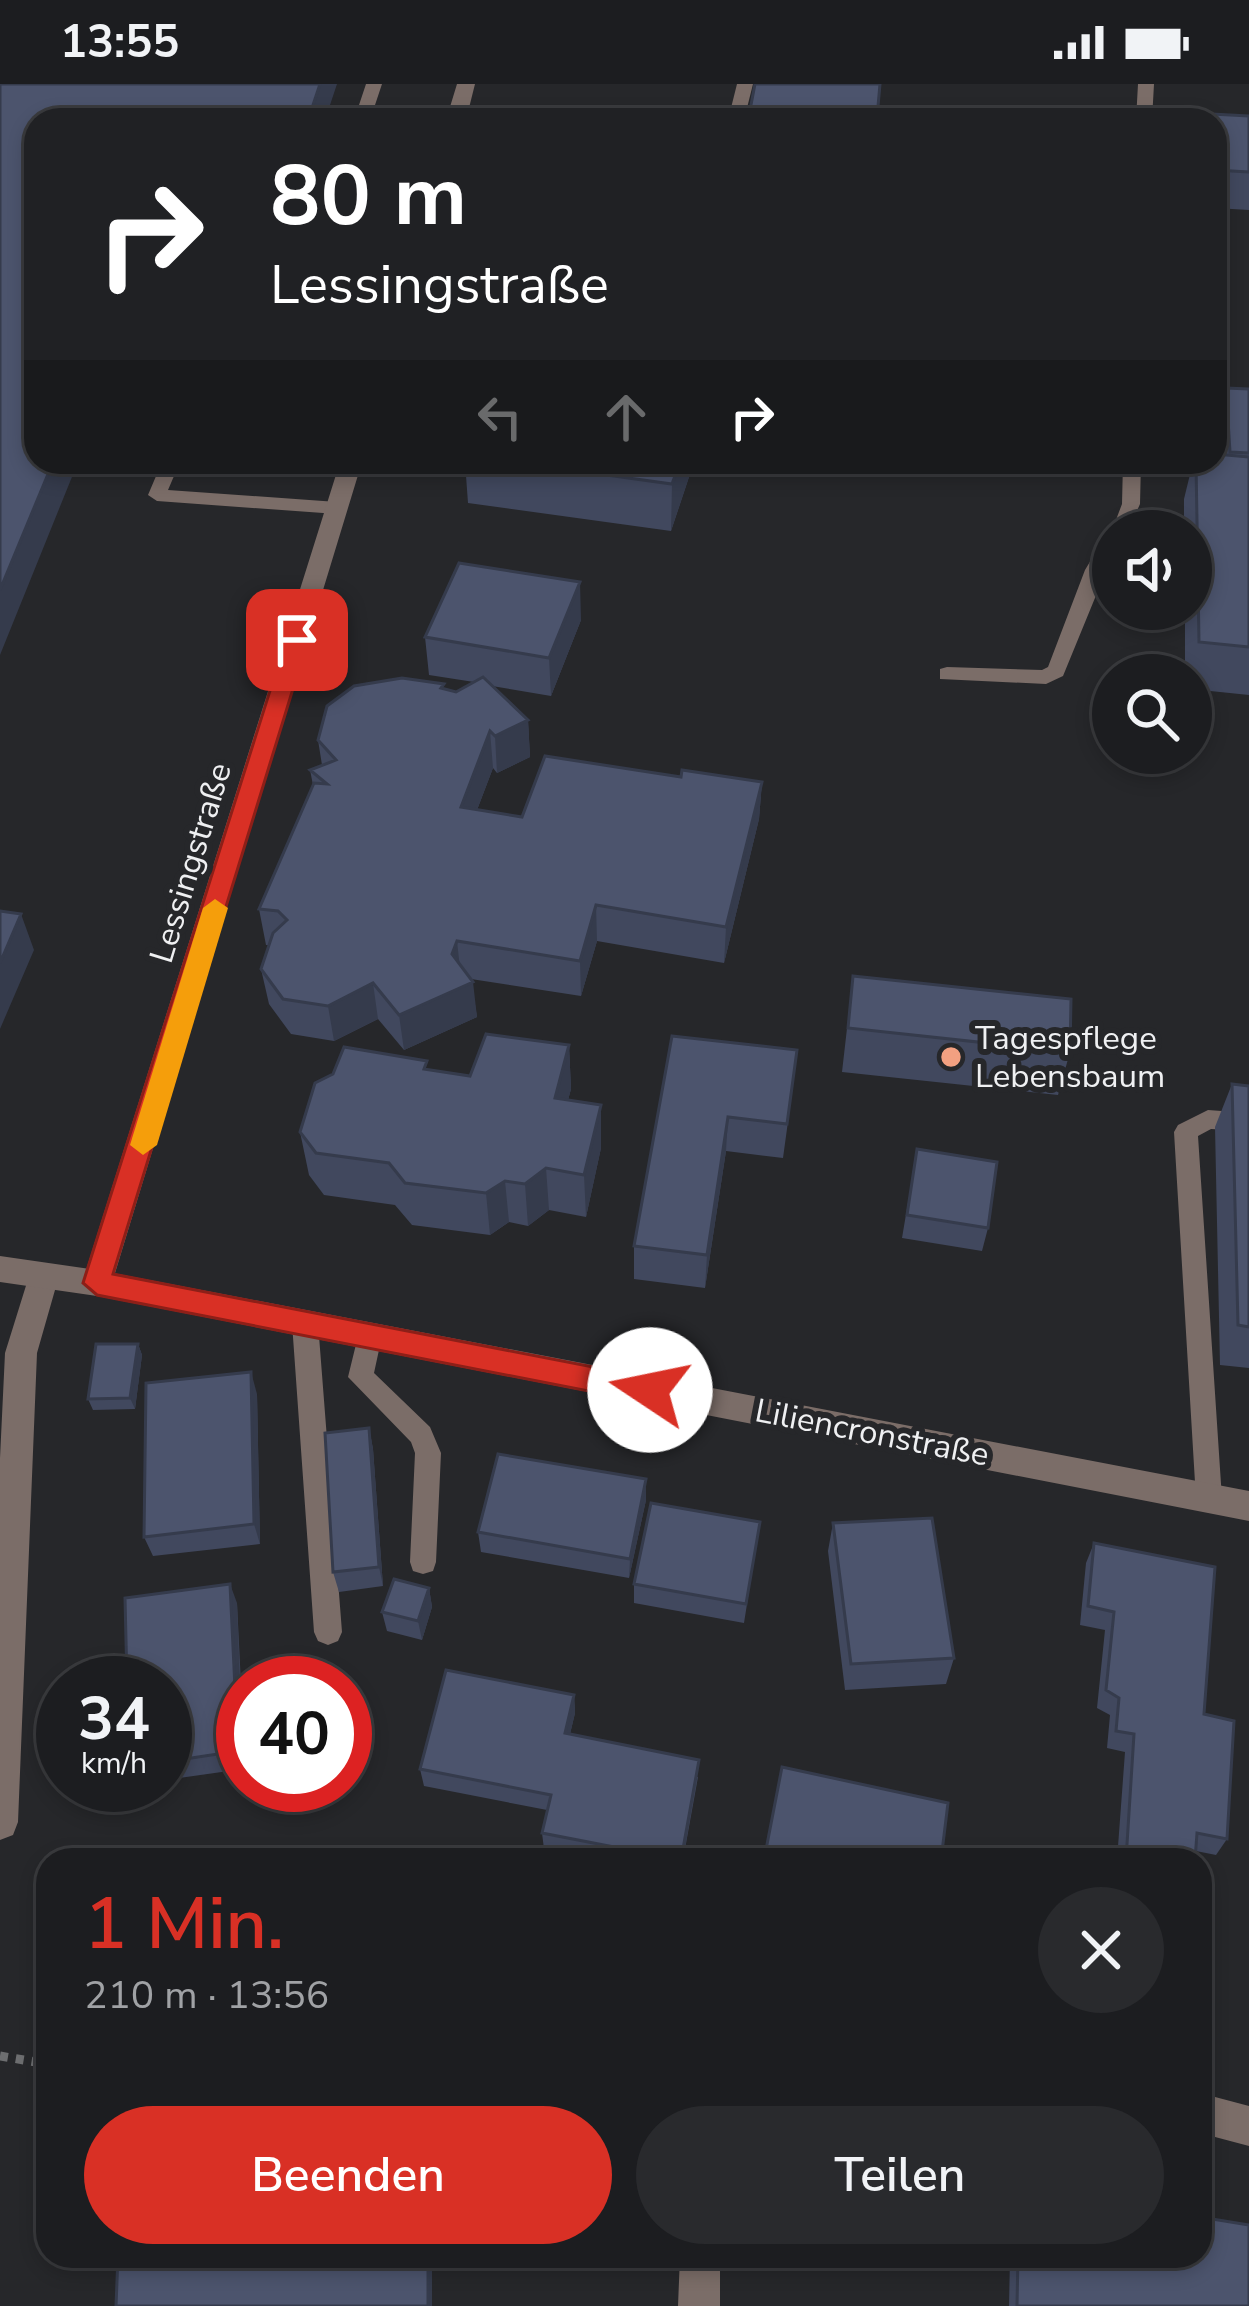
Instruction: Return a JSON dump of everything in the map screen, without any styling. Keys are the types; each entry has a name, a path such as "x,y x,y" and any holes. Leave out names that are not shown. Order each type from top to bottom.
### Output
{"street":[{"name":"Lessingstraße","path":"97,1283 347,474"},
{"name":"Liliencronstraße","path":"0,1269 97,1283 1249,1507"},
{"path":"0,1822 21,1353 44,1276"},
{"path":"1212,2116 1249,2126"},
{"path":"699,2306 700,2268"}],"lane":[{"path":"166,474 158,495 337,508"},
{"path":"1128,510 1132,474"},
{"path":"947,674 1046,677 1056,671 1092,575"},
{"path":"1209,1499 1186,1132 1208,1118 1249,1122"},
{"path":"305,1323 328,1632"},
{"path":"369,1336 361,1377 422,1435 428,1453 423,1562"}],"path":[{"path":"0,2056 36,2062"}],"building":[{"path":"0,84 320,84 312,108 24,108 24,474 48,474 0,590"},
{"path":"755,84 880,84 878,108 750,108"},
{"path":"1227,115 1249,116 1249,172 1227,171"},
{"path":"1227,388 1249,389 1249,453 1230,452"},
{"path":"1227,455 1249,457 1249,647 1199,642 1199,630 1212,630 1212,510 1197,510 1196,474 1227,474"},
{"path":"600,474 676,474 672,484"},
{"path":"459,563 580,582 549,658 425,637"},
{"path":"483,677 528,720 495,736 490,731 461,807 522,817 545,756 681,777 682,770 762,782 726,927 596,905 580,961 457,941 452,954 473,982 399,1015 373,983 328,1006 283,999 261,969 273,933 287,920 278,911 259,909 314,783 327,784 310,770 336,760 318,740 327,706 354,686 402,678 444,684 441,688 456,692"},
{"path":"0,911 21,914 0,963"},
{"path":"853,976 1071,999 1070,1052 848,1028"},
{"path":"486,1034 569,1045 555,1098 601,1105 584,1175 546,1168 525,1184 505,1181 486,1193 405,1183 389,1163 316,1153 300,1132 315,1083 333,1074 344,1047 427,1061 424,1069 470,1076"},
{"path":"672,1036 797,1050 787,1124 728,1117 707,1255 634,1246"},
{"path":"1232,1084 1249,1086 1249,1327 1238,1325"},
{"path":"917,1149 997,1162 988,1228 907,1215"},
{"path":"96,1344 138,1344 130,1398 88,1399"},
{"path":"251,1372 254,1524 144,1537 146,1383"},
{"path":"369,1428 379,1567 333,1572 325,1433"},
{"path":"498,1454 646,1479 630,1559 478,1532"},
{"path":"651,1503 760,1522 746,1604 634,1584"},
{"path":"932,1518 954,1658 851,1664 833,1523"},
{"path":"1094,1543 1215,1567 1204,1714 1234,1721 1227,1839 1197,1833 1196,1848 1127,1848 1134,1734 1116,1731 1119,1698 1106,1690 1114,1612 1088,1606"},
{"path":"394,1579 429,1588 418,1621 382,1612"},
{"path":"230,1584 233,1656 216,1656 216,1754 192,1758 192,1656 126,1656 125,1598"},
{"path":"446,1670 574,1695 565,1733 699,1760 683,1848 619,1848 542,1833 551,1795 420,1769"},
{"path":"782,1767 948,1803 942,1848 766,1848"},
{"path":"1212,2219 1249,2225 1249,2306 1017,2306 1018,2268 1212,2268"},
{"path":"118,2268 428,2268 428,2306 116,2306"}],"slow traffic":[{"path":"143,1145 215,908"}],"place":[{"name":"Tagespflege Lebensbaum","path":"951,1057"}],"route":[{"path":"297,640 97,1283 650,1390"}]}
